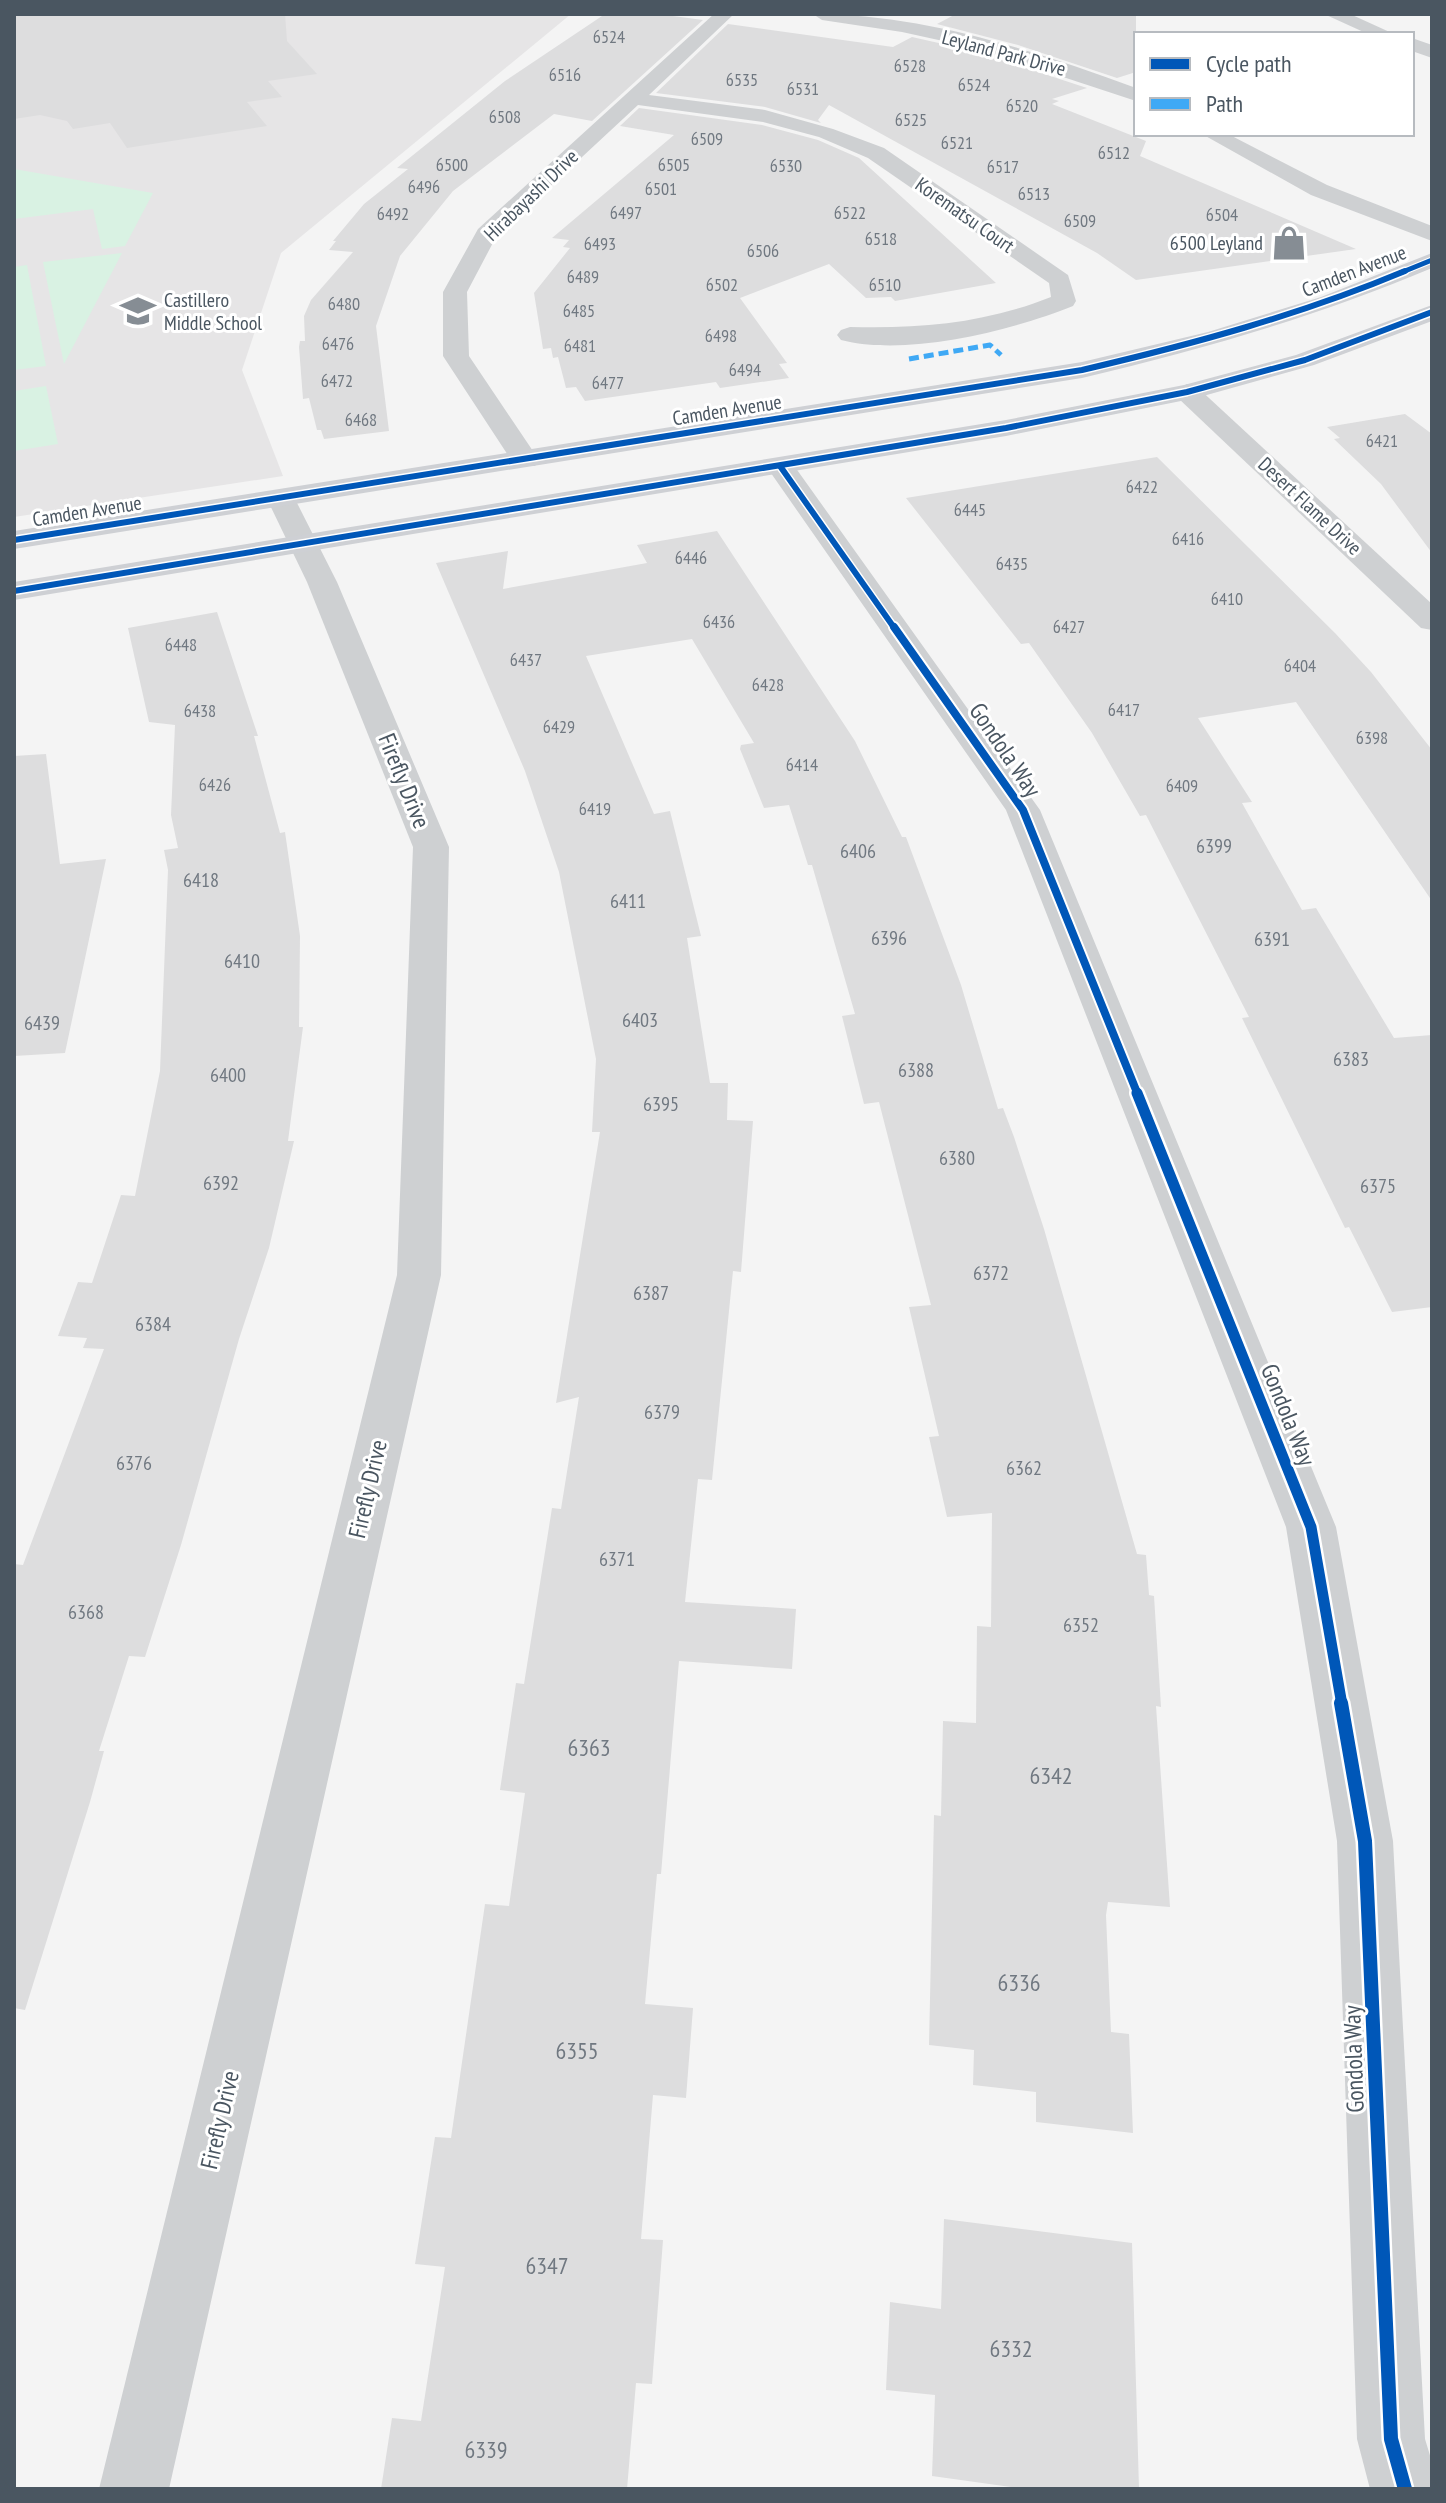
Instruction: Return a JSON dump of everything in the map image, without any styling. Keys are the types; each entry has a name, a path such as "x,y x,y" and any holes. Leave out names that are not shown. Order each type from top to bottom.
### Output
{"main road":[{"name":"Camden Avenue","path":"14,540 1082,370 1216,338 1330,302 1432,260"},
{"path":"14,591 1006,428 1187,392 1305,360 1420,322 1432,312"}],"street":[{"name":"Hirabayashi Drive","path":"525,460 456,356 455,292 486,234 725,14"},
{"name":"Leyland Park Drive","path":"822,14 949,36 1049,62 1134,94"},
{"path":"1333,14 1380,32"},
{"name":"Korematsu Court","path":"636,99 765,116 826,133 876,153 1060,280 1064,301 1023,319 913,338 850,335"},
{"path":"1216,136 1319,190 1432,234"},
{"name":"Desert Flame Drive","path":"1187,392 1427,609"},
{"name":"Gondola Way","path":"780,466 1023,810 1311,1527 1365,1841 1391,2439 1405,2489"},
{"name":"Firefly Drive","path":"134,2489 419,1275 431,847 303,543 281,499"}],"shaded area":[{"name":"Castillero Middle School","path":"14,14 571,14 281,253 242,370 283,476 14,517"}],"green space":[{"path":"14,169 153,193 125,246 102,249 93,209 14,219"},
{"path":"122,253 64,364 43,262"},
{"path":"27,265 46,366 14,370 14,267"},
{"path":"46,386 58,444 14,451 14,391"}],"building":[{"path":"14,14 285,14 287,41 317,74 268,81 282,97 247,102 267,126 127,148 110,123 73,129 67,121 40,115 14,119"},
{"path":"605,14 658,14 703,20 592,121 554,114 453,191 400,256 376,326 389,431 324,439 321,430 317,430 309,398 303,399 299,347 300,341 305,341 304,316 311,300 353,252 329,250 336,241 333,241 364,204 408,169 397,168 505,81"},
{"path":"956,14 1136,14 1134,73 1117,78 1018,45 937,24"},
{"path":"728,24 893,47 912,37 974,51 1087,88 1052,99 1059,101 1052,104 1146,141 1140,156 1356,249 1136,280 1097,253 829,105 818,120 821,123 765,107 656,93"},
{"path":"639,108 762,125 818,140 859,158 996,283 895,301 891,297 866,298 829,264 740,298 787,363 779,364 789,378 720,388 716,382 585,401 576,387 566,388 558,357 553,358 551,348 543,349 534,293 570,248 563,247 569,240 552,238 674,135 620,126"},
{"path":"1405,414 1432,434 1432,553 1381,484 1334,439 1340,438 1327,427"},
{"path":"1157,457 1335,633 1371,672 1432,750 1432,901 1296,702 1198,718 1252,802 1242,803 1302,910 1316,908 1394,1038 1432,1035 1432,1307 1392,1312 1349,1227 1345,1228 1242,1018 1249,1017 1146,815 1140,816 1092,733 1029,643 1021,644 906,498"},
{"path":"717,531 855,741 902,837 906,837 961,985 998,1109 1003,1108 1044,1229 1137,1554 1146,1555 1149,1595 1154,1596 1161,1707 1156,1706 1170,1907 1108,1902 1111,2032 1129,2034 1133,2133 1036,2122 1036,2092 973,2085 974,2050 929,2045 934,1815 941,1816 943,1721 976,1723 977,1626 991,1627 992,1513 947,1517 929,1437 939,1436 909,1307 931,1305 879,1102 864,1104 842,1016 855,1014 812,865 808,865 789,805 764,808 740,749 741,745 754,743 692,639 586,656 654,814 670,811 701,936 687,938 710,1083 728,1083 727,1120 753,1121 741,1272 733,1271 712,1480 698,1479 685,1602 796,1609 792,1669 679,1661 661,1874 657,1874 645,2004 693,2008 686,2098 653,2095 641,2239 663,2240 652,2384 636,2383 627,2489 381,2489 392,2418 421,2421 445,2267 415,2264 435,2137 451,2138 485,1904 509,1906 525,1793 500,1790 516,1683 524,1684 552,1508 561,1509 579,1397 556,1403 600,1132 592,1132 596,1059 559,872 525,771 436,563 508,551 503,589 647,563 637,545"},
{"path":"217,612 258,736 254,736 280,833 285,832 300,936 299,1027 303,1027 288,1141 294,1141 269,1248 239,1339 181,1545 145,1657 129,1656 99,1751 104,1751 90,1802 25,2010 14,2008 14,1564 23,1565 104,1349 83,1348 87,1338 58,1336 78,1282 92,1283 121,1195 135,1196 160,1071 168,870 164,850 178,848 171,815 175,725 149,722 128,628"},
{"path":"46,754 60,864 106,859 65,1053 14,1056 14,756"},
{"path":"944,2219 1132,2243 1139,2489 1025,2489 932,2476 935,2395 886,2390 890,2302 941,2309"}],"marked path":[{"path":"909,359 990,345 1001,355"}],"cycle path":[{"path":"14,540 1082,370 1216,338 1330,302 1432,260"},
{"path":"14,591 1006,428 1187,392 1305,360 1432,312"},
{"path":"780,466 1023,810 1311,1527 1365,1841 1391,2439 1405,2489"}],"place":[{"name":"6500 Leyland","path":"1289,243"},
{"name":"Castillero Middle School","path":"138,311"}]}
